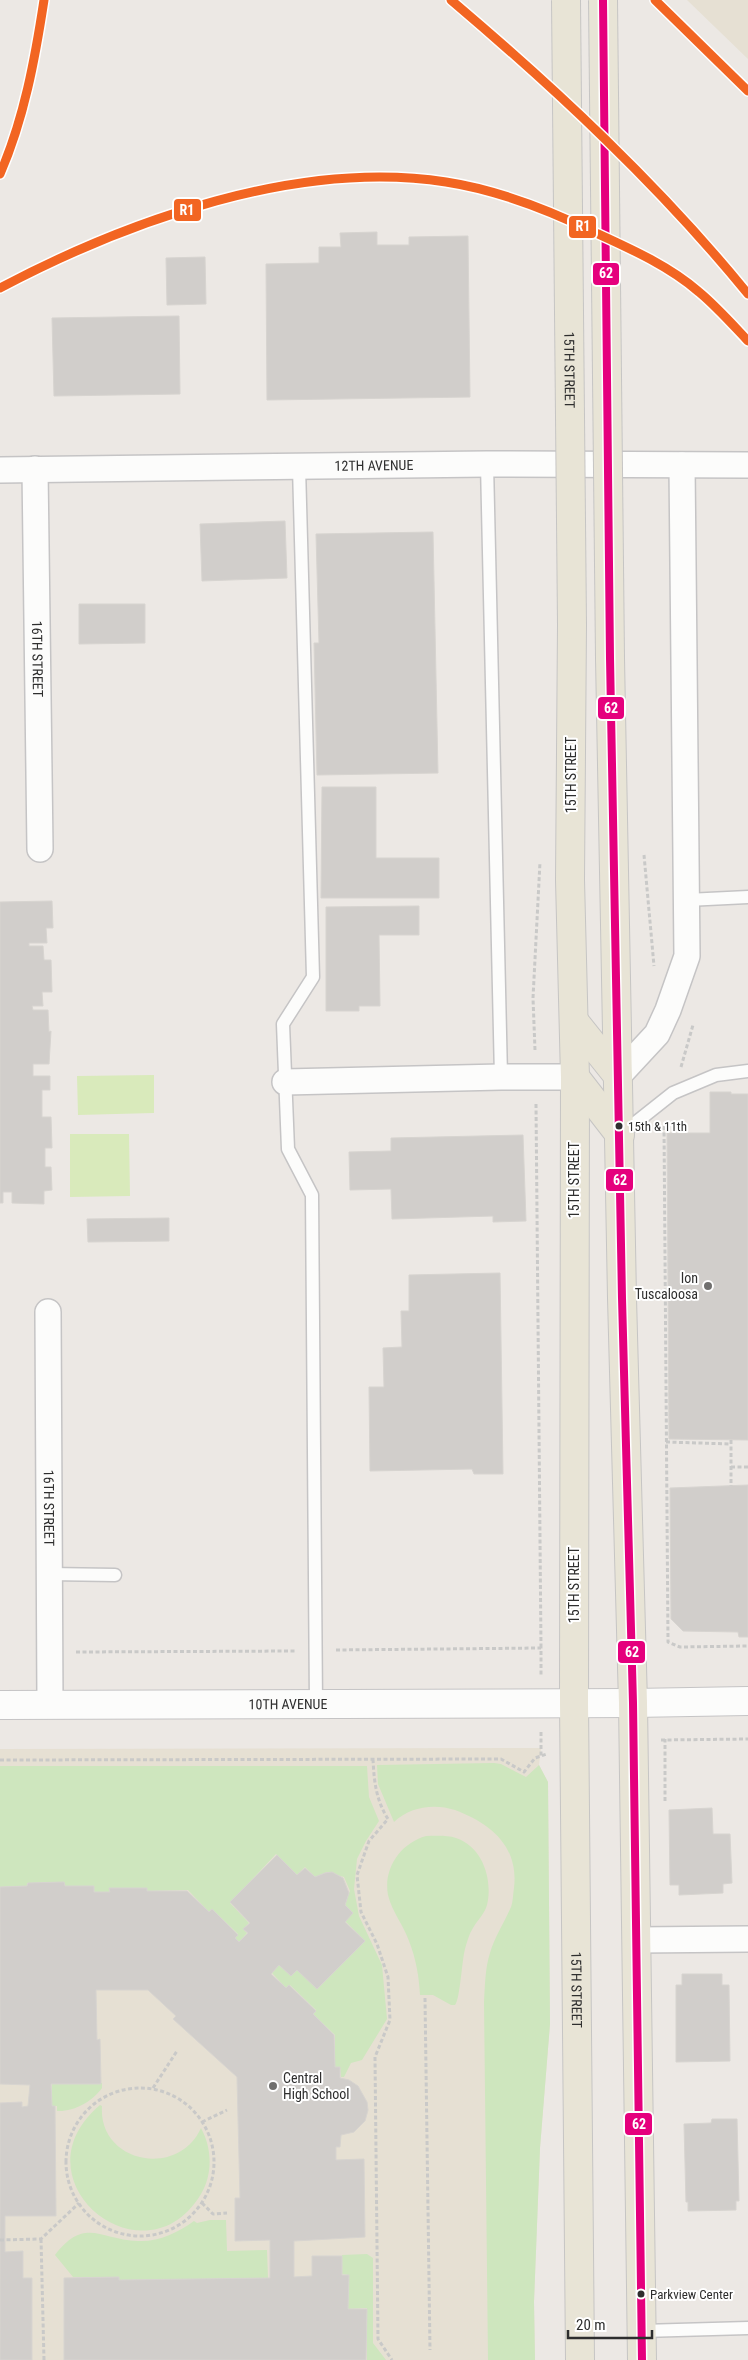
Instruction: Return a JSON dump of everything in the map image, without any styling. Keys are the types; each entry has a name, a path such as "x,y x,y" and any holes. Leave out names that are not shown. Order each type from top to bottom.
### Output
{"main road":[{"name":"15TH STREET","path":"566,0 572,626 570,880 575,1077 574,1746 580,2360"},
{"path":"603,0 610,658 622,1298 634,1741 642,2360"},
{"path":"574,1021 618,1076"},
{"path":"575,1077 620,1135"},
{"name":"10TH AVENUE","path":"0,1705 316,1705 748,1701"}],"street":[{"name":"12TH AVENUE","path":"0,470 487,464 748,465"},
{"path":"618,1076 657,1034 668,1010 687,956 682,465"},
{"name":"16TH STREET","path":"35,469 40,849"},
{"path":"285,1082 575,1077"},
{"name":"16TH STREET","path":"48,1312 50,1704"},
{"path":"636,1940 748,1939"}],"lane":[{"path":"487,464 501,1077"},
{"path":"299,467 313,977 282,1024 288,1149 312,1195 316,1705"},
{"path":"687,900 748,897"},
{"path":"620,1135 673,1093 716,1075 748,1071"},
{"path":"49,1574 115,1575"},
{"path":"642,2331 748,2328"}],"path":[{"path":"540,854 532,998 536,1077 541,1756"},
{"path":"695,1019 663,1129 668,1642 680,1647 748,1646"},
{"path":"666,1442 731,1442 731,1486"},
{"path":"732,1467 748,1467"},
{"path":"49,1652 540,1648"},
{"path":"634,1741 748,1739"},
{"path":"0,1760 500,1759 524,1772 535,1758 574,1746"},
{"path":"373,1759 375,1786 380,1806 388,1819 369,1841 358,1875 362,1912 377,1944 388,1977 390,2020 375,2057 375,2100 378,2339 392,2360"},
{"path":"426,1998 430,2350"},
{"path":"153,2088 177,2050"},
{"path":"128,2088 153,2088 176,2097 196,2112 202,2122 209,2133 215,2157 212,2181 202,2203 186,2221 164,2232 141,2236 117,2233 96,2221 79,2203 68,2181 66,2156 73,2132 86,2112 105,2096 128,2088"},
{"path":"202,2122 227,2110"},
{"path":"0,2240 41,2239 79,2203"},
{"path":"202,2203 213,2214 227,2213"},
{"path":"41,2239 44,2360"}],"shaded area":[{"path":"687,0 748,0 748,59"},
{"name":"Central High School","path":"541,1748 539,1765 548,1782 550,2024 540,2148 534,2302 535,2360 0,2360 0,1749"}],"green space":[{"path":"154,1075 154,1113 78,1115 77,1076"},
{"path":"70,1134 129,1134 130,1196 70,1197"},
{"path":"501,1764 526,1777 539,1765 548,1782 550,2024 540,2148 534,2302 535,2360 488,2360 484,2002 488,1959 494,1941 512,1903 514,1873 512,1860 500,1838 490,1829 468,1815 455,1810 439,1807 422,1808 407,1813 394,1822 378,1784 377,1765"},
{"path":"0,1766 367,1766 369,1797 379,1821 357,1859 354,1889 359,1916 382,1965 387,2019 362,2060 351,2063 344,2077 341,2077 340,2067 335,2067 335,2035 313,2014 316,2010 290,1985 286,1988 272,1973 279,1965 291,1976 297,1970 317,1989 365,1941 345,1921 344,1905 350,1891 344,1877 327,1872 315,1877 305,1867 297,1875 276,1854 230,1903 249,1923 243,1929 247,1933 239,1942 235,1938 238,1934 212,1909 209,1912 188,1890 147,1891 147,1888 110,1888 110,1892 94,1892 93,1886 65,1886 65,1883 27,1883 27,1886 0,1887"},
{"path":"426,1836 449,1836 465,1842 479,1857 487,1875 487,1905 467,1941 455,2005 451,2005 433,1995 420,1995 417,1968 407,1935 392,1907 388,1895 388,1875 396,1858 409,1844"},
{"path":"102,2083 102,2088 93,2098 76,2108 57,2111 57,2106 51,2106 52,2084"},
{"path":"100,2105 102,2106 104,2125 113,2141 126,2151 141,2158 159,2158 175,2154 190,2144 201,2128 209,2152 208,2178 201,2194 177,2220 149,2230 121,2227 96,2213 78,2191 70,2164 76,2134"},
{"path":"210,2220 226,2220 227,2251 267,2250 268,2278 119,2280 119,2277 73,2277 55,2255 75,2236 84,2233 94,2233 125,2240 146,2241 168,2236 194,2221 197,2223"},
{"path":"367,2254 373,2258 373,2343 386,2360 367,2360 367,2308 348,2309 348,2275 342,2274 342,2255"}],"building":[{"path":"377,232 377,245 409,245 409,237 468,236 470,397 267,400 266,264 319,263 319,247 341,247 340,233"},
{"path":"205,257 206,304 167,305 166,258"},
{"path":"179,316 180,394 54,396 52,318"},
{"path":"285,521 287,578 202,581 200,524"},
{"path":"433,532 438,773 317,775 314,643 319,643 316,534"},
{"path":"79,604 145,604 145,643 79,644"},
{"path":"322,787 376,787 376,858 439,858 439,898 321,898"},
{"path":"52,901 53,928 46,928 47,943 29,943 29,946 43,946 44,960 51,960 52,992 42,992 43,1006 32,1006 33,1010 48,1010 49,1032 51,1031 49,1064 33,1064 33,1076 50,1076 50,1090 42,1090 42,1117 51,1117 52,1148 45,1148 45,1167 51,1167 52,1190 44,1191 44,1204 12,1203 12,1192 3,1192 3,1203 0,1203 0,902"},
{"path":"419,906 419,935 379,935 380,1006 359,1006 359,1011 326,1011 326,907"},
{"name":"Ion Tuscaloosa","path":"710,1092 748,1094 748,1440 669,1439 667,1133 710,1133"},
{"path":"523,1135 526,1221 493,1222 493,1216 392,1219 391,1189 350,1190 349,1152 391,1151 391,1138"},
{"path":"169,1218 169,1241 88,1242 87,1219"},
{"path":"500,1273 503,1474 474,1474 472,1469 370,1471 369,1387 384,1387 383,1348 402,1347 401,1311 409,1311 409,1275"},
{"path":"748,1485 748,1637 739,1637 738,1632 683,1631 671,1619 670,1488"},
{"path":"712,1808 713,1834 730,1834 732,1883 723,1884 723,1893 679,1895 679,1885 670,1885 669,1810"},
{"path":"277,1855 297,1875 305,1868 315,1877 332,1872 343,1878 349,1893 345,1905 353,1913 345,1922 365,1941 317,1989 297,1970 291,1976 279,1965 271,1974 286,1988 289,1985 316,2011 313,2014 334,2035 335,2067 340,2067 340,2078 349,2080 358,2086 367,2102 368,2110 365,2121 354,2132 341,2135 340,2147 336,2147 336,2160 364,2159 365,2237 294,2241 294,2277 312,2276 312,2256 342,2256 342,2275 349,2275 348,2309 367,2309 366,2360 64,2360 64,2278 119,2277 119,2280 270,2278 270,2240 235,2241 235,2198 240,2198 237,2077 173,2019 176,2016 148,1990 96,1990 97,2040 100,2039 101,2084 51,2084 52,2106 55,2106 56,2216 5,2216 5,2252 23,2251 23,2278 32,2278 32,2360 0,2360 0,2103 22,2102 22,2107 28,2106 30,2085 0,2084 0,1887 27,1886 28,1883 64,1882 65,1886 94,1886 94,1892 110,1892 109,1888 147,1888 147,1891 187,1891 209,1912 212,1909 238,1935 235,1938 239,1942 248,1933 243,1929 250,1923 230,1902"},
{"path":"682,1974 722,1974 722,1985 729,1985 730,2061 676,2062 676,1985 682,1985"},
{"path":"712,2119 737,2119 739,2201 736,2201 736,2210 688,2211 688,2202 686,2202 684,2124 711,2123"}],"railway":[{"path":"0,174 16,132 28,89 44,0"},
{"path":"655,0 748,91"},
{"path":"0,288 50,263 103,240 159,219 216,201 274,188 332,179 390,177 446,182 485,190 542,209 578,225 636,252 675,274 705,297 748,341"}],"transit line":[{"name":"R1","path":"0,174 16,132 28,89 44,0"},
{"name":"R1","path":"451,0 530,69 606,140 679,215 748,294"},
{"name":"62","path":"603,0 610,658 622,1298 633,1703 642,2360"},
{"name":"R1","path":"655,0 748,91"},
{"name":"R1","path":"0,288 50,263 103,240 159,219 216,201 274,188 332,179 390,177 446,182 485,190 542,209 578,225 636,252 675,274 705,297 748,341"}],"place":[{"name":"15th & 11th","path":"619,1126"},
{"name":"Ion Tuscaloosa","path":"708,1286"},
{"name":"Central High School","path":"273,2086"},
{"name":"Parkview Center","path":"641,2294"}]}
